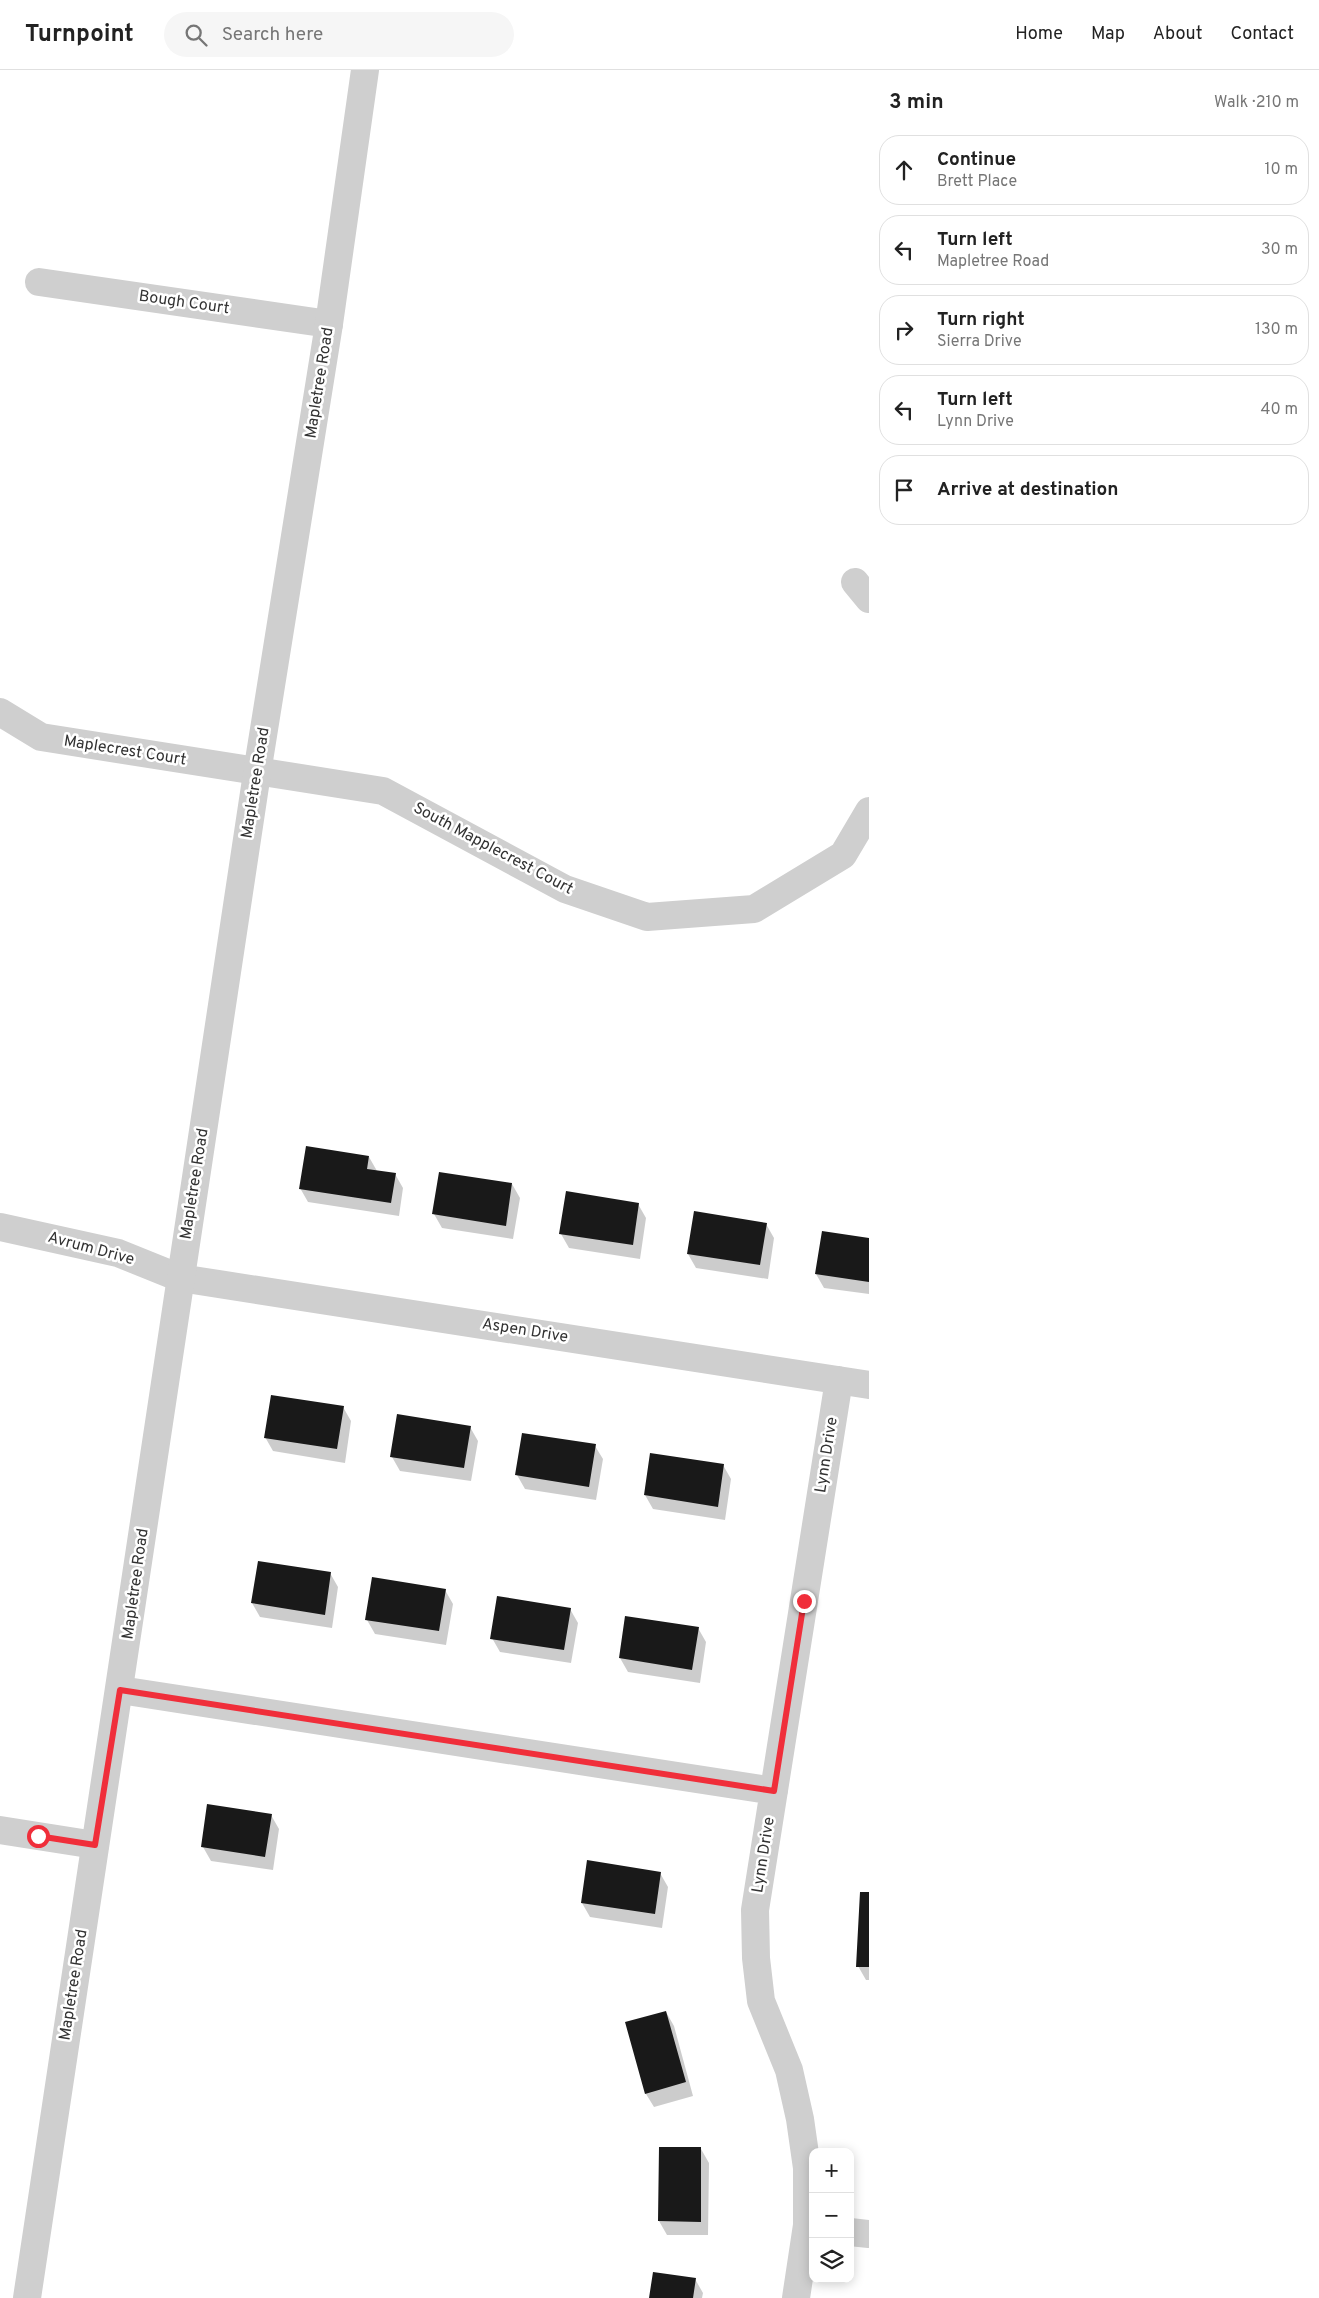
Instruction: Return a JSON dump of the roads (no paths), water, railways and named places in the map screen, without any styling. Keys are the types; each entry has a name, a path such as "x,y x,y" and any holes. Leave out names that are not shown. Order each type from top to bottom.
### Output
{"street":[{"name":"Mapletree Road","path":"27,2298 120,1690 180,1278 257,772 329,324 366,70"},
{"name":"Bough Court","path":"39,282 329,324"},
{"name":"Maplecrest Court","path":"0,712 41,737 257,772"},
{"name":"South Mapplecrest Court","path":"257,772 383,791 565,889 647,917 754,909 843,855 869,811"},
{"name":"Avrum Drive","path":"0,1226 118,1252 180,1278"},
{"name":"Aspen Drive","path":"180,1278 869,1384"},
{"name":"Lynn Drive","path":"809,2207 807,2168 800,2119 789,2070 761,2001 756,1958 755,1910 839,1380"},
{"path":"120,1690 774,1791"},
{"path":"0,1830 95,1845"},
{"name":"Lynn Drive","path":"796,2298 809,2231"},
{"path":"854,2232 869,2234"}]}
